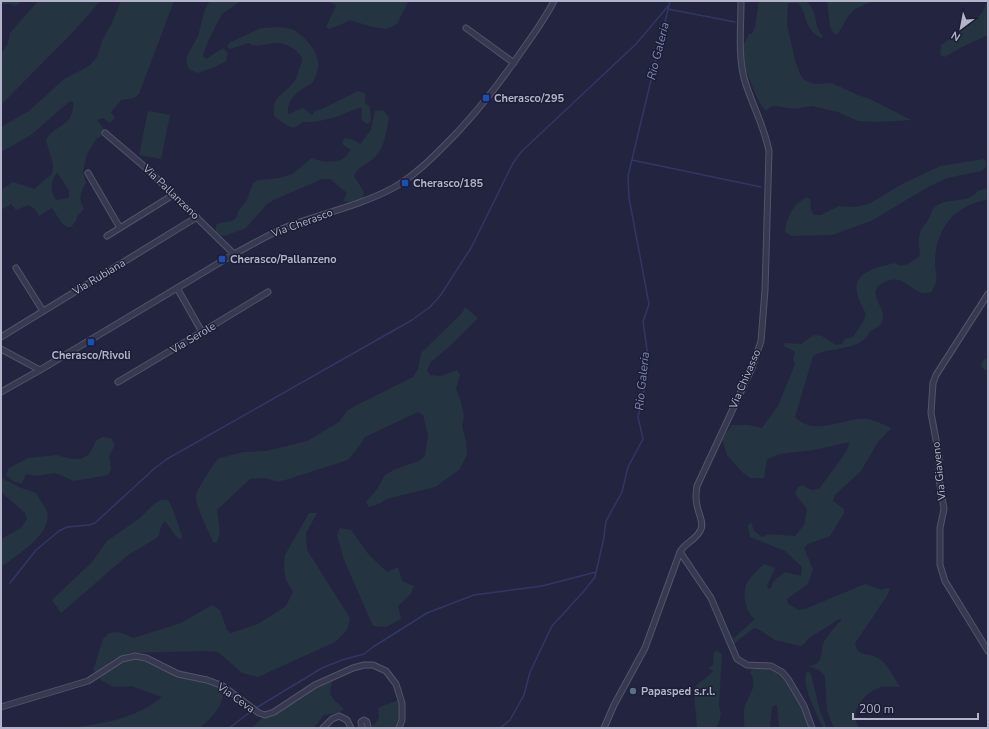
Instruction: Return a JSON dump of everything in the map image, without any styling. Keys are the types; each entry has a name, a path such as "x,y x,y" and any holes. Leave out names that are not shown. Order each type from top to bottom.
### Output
{"street":[{"name":"Via Cherasco","path":"1,392 234,254 278,230 363,201 404,181 429,160 465,124 487,99 514,63 548,13 554,1"},
{"name":"Via Chivasso","path":"604,728 645,648 680,552 684,546 697,536 702,528 702,521 696,499 697,486 759,350 762,332 769,151 766,136 744,78 741,60 741,1"},
{"path":"466,28 514,63"},
{"name":"Via Pallanzeno","path":"105,133 140,163 234,254"},
{"path":"88,173 120,228"},
{"path":"107,236 173,195"},
{"name":"Via Rubiana","path":"1,337 197,218"},
{"path":"16,268 43,311"},
{"path":"178,288 202,332"},
{"name":"Via Serole","path":"118,382 268,292"},
{"name":"Via Giaveno","path":"988,294 935,378 931,409 939,456 939,479 944,508 940,528 940,565 942,574 988,651"},
{"path":"1,349 40,370"},
{"path":"680,552 711,598 737,659 747,665 771,666 782,672 804,706 812,728"},
{"name":"Via Ceva","path":"1,707 88,681 122,659 135,656 146,658 178,674 215,683 231,692 257,712 265,715 271,713 316,685 353,668 364,665 373,665 386,671 396,684 402,703 402,720 399,728"},
{"path":"323,728 333,718 340,716 346,720 352,728"},
{"path":"362,728 361,722 364,720 367,722 368,728"}],"shaded area":[{"path":"1,1 21,1 19,4 14,6 11,4 1,4"},
{"path":"38,1 100,1 76,29 1,105 1,54 8,43 10,33"},
{"path":"121,1 174,1 139,94 134,98 121,100 111,112 115,118 110,123 103,118 97,120 104,129 104,135 96,139 87,154 83,171 86,183 80,196 84,209 77,216 76,221 71,227 67,227 61,222 52,208 39,216 35,209 29,205 16,210 11,204 1,210 1,190 13,182 34,189 52,174 53,165 46,140 70,117 73,102 70,101 31,135 1,152 1,127 29,111 64,79 89,66 97,57 102,41 111,25","holes":["57,172 69,191 69,198 56,200 54,197 52,193 52,186 53,179"]},
{"path":"210,1 241,1 222,14 209,39 203,55 206,59 223,48 228,53 226,61 215,67 197,73 189,69 186,62 187,56 198,36 205,9"},
{"path":"328,1 408,2 397,24 386,29 372,27 350,20 329,29 326,27 336,6"},
{"path":"759,1 806,1 813,10 818,28 823,36 821,38 810,29 798,3 788,3 787,25 795,60 804,80 814,84 832,83 870,99 911,120 876,122 858,121 838,112 812,106 795,109 776,106 770,107 766,111 759,102 746,71 743,46 749,34 752,34 755,27"},
{"path":"827,1 873,1 855,9 849,15 838,34 834,34 830,27"},
{"path":"987,1 988,35 945,57 940,55 941,45 971,24 982,13"},
{"path":"279,27 292,29 301,35 314,50 318,60 318,71 313,82 292,98 288,109 288,114 303,108 312,115 315,111 358,91 365,93 365,103 370,107 371,121 367,124 361,119 361,107 336,117 315,122 303,122 294,128 286,125 274,116 276,100 293,83 297,76 302,61 299,53 292,47 279,43 255,46 248,43 231,49 227,47 229,43 261,28"},
{"path":"383,110 389,118 385,139 381,149 375,157 356,172 354,176 364,192 363,198 348,202 343,201 347,193 330,179 322,179 267,204 246,228 221,236 216,232 216,225 232,221 236,218 239,210 246,202 253,183 258,180 279,178 292,174 312,158 328,162 344,158 351,150 342,144 344,138 352,139 360,144 371,130 375,111"},
{"path":"148,111 170,115 161,159 139,155"},
{"path":"984,159 987,166 981,171 947,178 928,187 871,221 832,235 791,236 785,232 787,222 794,207 807,197 810,199 811,209 814,215 821,215 839,206 855,207 869,204 902,184 940,166"},
{"path":"988,188 988,199 974,203 962,209 955,214 944,228 937,244 935,262 936,280 934,288 931,292 919,292 900,280 894,279 879,285 876,290 876,296 883,313 883,319 879,326 857,344 818,353 813,356 795,417 803,423 812,426 830,425 858,419 867,419 876,421 891,428 878,442 861,471 835,495 833,501 844,509 844,513 830,536 808,544 804,548 813,569 808,584 787,599 788,604 799,610 805,609 865,584 881,590 887,588 890,589 887,596 855,643 856,648 860,653 880,659 890,670 900,687 881,687 869,693 864,698 857,709 856,715 856,722 859,728 834,728 827,711 825,676 819,670 808,666 818,663 825,640 841,618 809,638 800,646 775,640 754,628 735,644 733,643 718,608 732,637 734,638 754,620 748,611 745,602 745,587 764,564 775,568 767,586 768,589 771,588 775,580 785,572 801,576 802,567 785,551 750,537 748,526 751,522 754,531 762,537 770,534 795,536 804,525 807,509 795,494 798,487 803,485 811,490 819,489 846,452 850,442 814,450 780,454 767,459 764,478 750,478 742,472 727,455 722,439 732,425 748,425 762,428 778,406 795,364 793,359 795,352 784,346 785,343 801,344 814,335 822,336 836,345 842,344 845,339 853,337 863,322 866,314 859,300 857,288 858,281 861,276 873,269 894,263 898,265 905,265 911,262 920,255 919,234 928,221 933,209 944,202 962,200 973,196 978,191"},
{"path":"465,307 478,318 450,346 431,362 427,370 430,375 441,376 457,370 460,375 456,389 464,416 462,426 466,441 467,455 459,470 435,487 386,499 381,503 369,507 366,502 378,488 385,475 393,470 419,461 425,456 428,435 423,415 418,412 365,437 348,460 279,482 264,478 250,479 217,510 220,532 217,543 213,542 199,511 196,495 199,487 219,458 244,452 266,451 307,441 339,422 347,411 353,407 413,377 418,369 421,353 462,313"},
{"path":"988,357 988,370 985,370 981,366 983,360"},
{"path":"102,437 111,438 115,445 109,456 111,469 108,475 74,481 55,473 37,476 26,474 22,483 14,482 6,475 9,468 28,458 56,455 73,459 81,459 89,454 96,441"},
{"path":"1,478 36,493 47,512 47,520 39,536 32,544 1,567 1,539 21,528 27,519 25,513 1,492"},
{"path":"161,500 168,500 172,507 182,536 181,540 175,535 165,521 161,526 159,535 155,539 128,555 61,613 52,600 92,562 107,541 140,518 154,504"},
{"path":"309,513 317,513 306,533 307,550 350,618 347,630 335,642 258,677 242,673 218,652 204,651 129,653 114,659 97,672 93,671 103,639 109,633 119,632 133,638 181,623 212,605 220,610 227,630 231,633 258,624 286,606 293,592 286,580 284,570 285,555"},
{"path":"340,528 351,530 369,555 387,572 398,567 402,581 414,586 411,594 398,606 401,619 386,627 373,626 344,560 337,535"},
{"path":"717,651 722,654 719,705 721,715 717,728 697,728 695,700 696,686 713,671 708,668 713,665 714,652"},
{"path":"136,658 173,675 208,684 224,691 223,697 216,712 200,728 72,728 98,724 121,718 142,710 162,697 131,686 114,687 99,679 116,666"},
{"path":"753,668 772,669 786,680 800,704 808,728 779,728 777,706 775,705 772,707 770,728 744,728 744,709 753,687 750,672"},
{"path":"808,671 811,674 820,711 827,728 823,728 808,693 805,679"},
{"path":"333,681 330,690 332,697 344,709 338,713 324,715 314,728 252,728 262,718 273,716 315,687"},
{"path":"399,700 400,712 396,728 364,728 375,724 379,717 378,708"}],"waterway":[{"name":"Rio Galeria","path":"500,728 510,720 524,695 530,672 552,626 595,577 606,521 622,492 628,467 643,439 638,417 644,390 648,356 643,322 649,304 629,198 628,176 670,1"},
{"path":"10,583 36,550 59,531 67,527 95,523 155,468 167,459 412,320 430,307 440,296 471,248 513,163 521,152 636,44 669,5"},
{"path":"668,9 735,22"},
{"path":"632,160 761,187"},
{"path":"256,708 322,668 342,660 364,654 427,613 474,595 542,586 596,572"},
{"path":"229,728 253,710"}],"place":[{"name":"Cherasco/295","path":"486,98"},
{"name":"Cherasco/185","path":"405,183"},
{"name":"Cherasco/Pallanzeno","path":"222,259"},
{"name":"Cherasco/Rivoli","path":"91,342"},
{"name":"Papasped s.r.l.","path":"633,691"}]}
